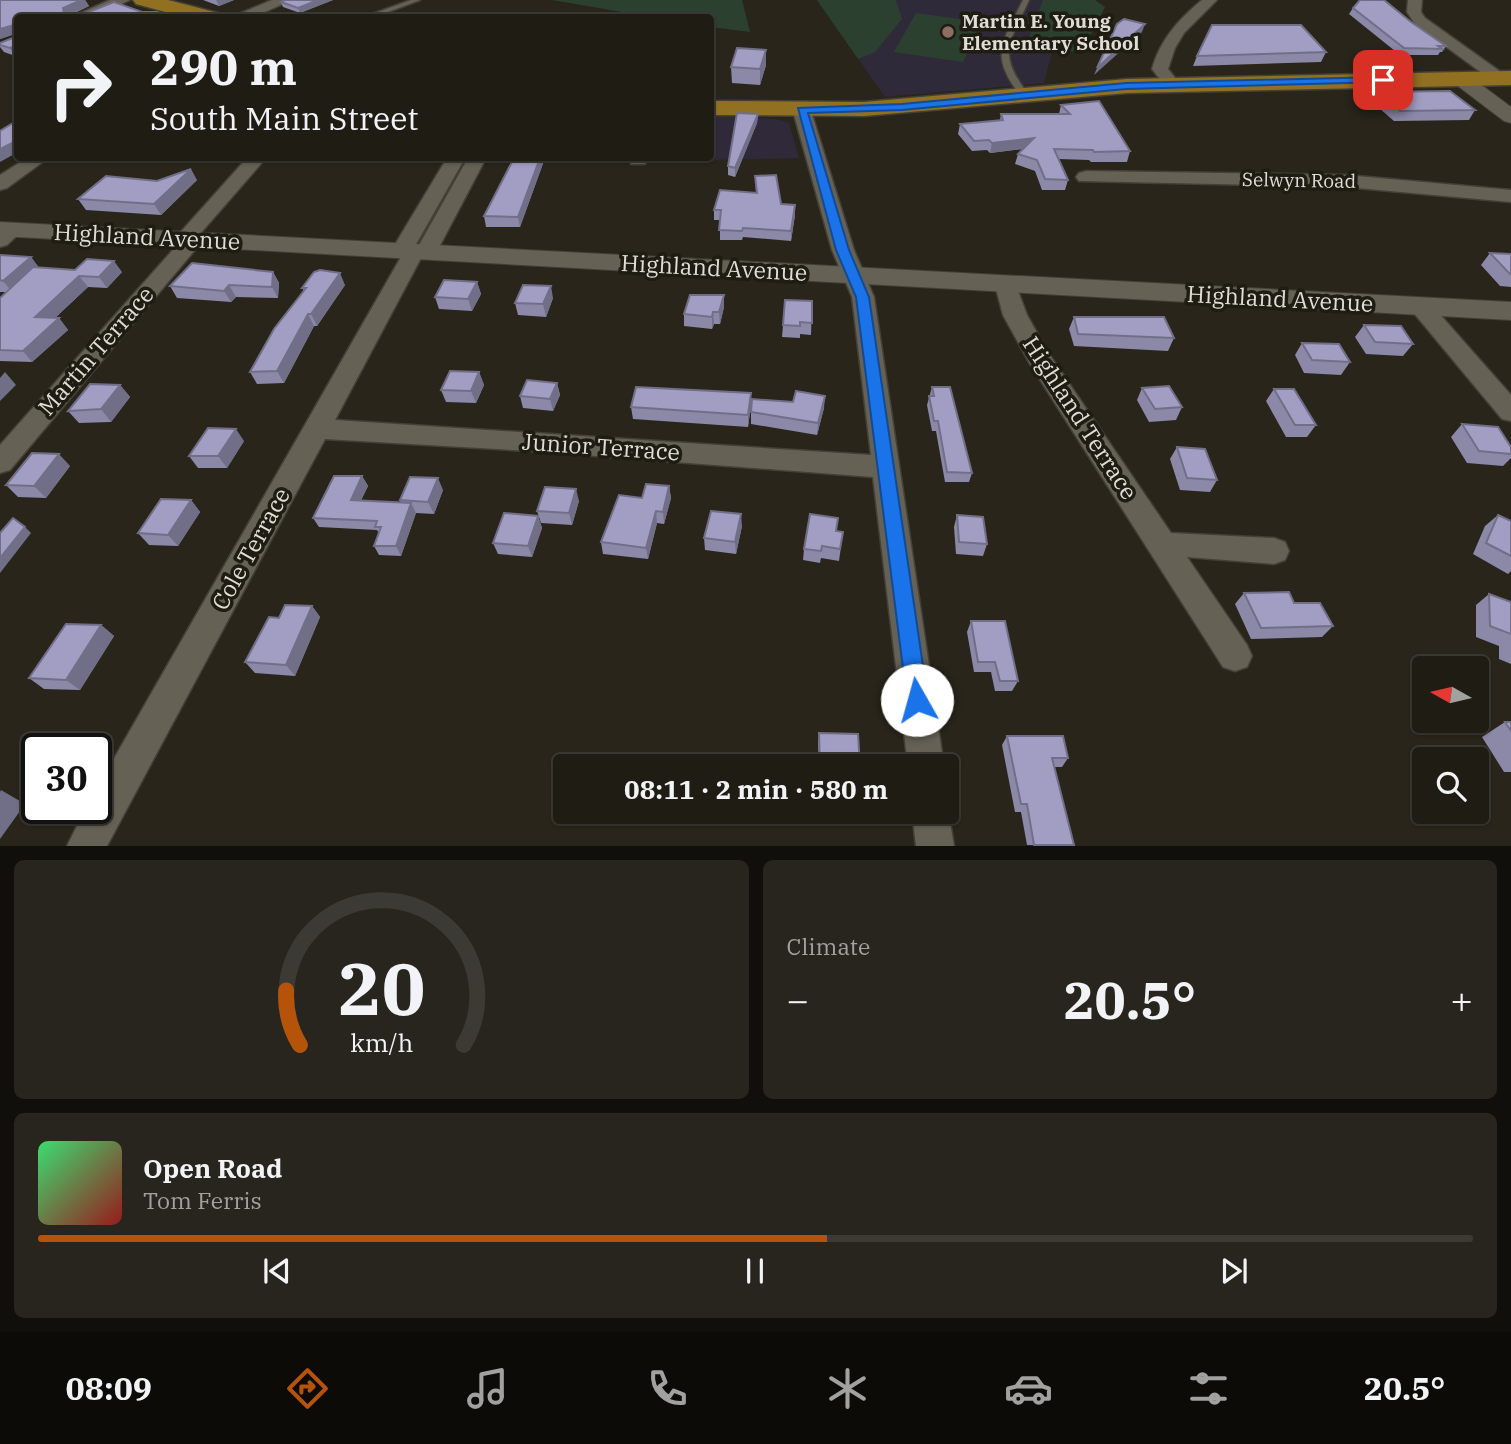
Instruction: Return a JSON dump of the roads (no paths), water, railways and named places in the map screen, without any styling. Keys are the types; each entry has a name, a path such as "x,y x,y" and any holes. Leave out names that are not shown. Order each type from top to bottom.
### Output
{"main road":[{"path":"143,0 196,14"},
{"path":"714,108 802,111 912,106 1024,94 1172,84 1505,78"}],"street":[{"path":"86,14 122,0"},
{"path":"247,14 285,0"},
{"path":"1172,84 1160,69 1170,42 1187,19 1210,0"},
{"path":"1416,0 1413,9 1420,21 1505,78"},
{"path":"1461,79 1511,117"},
{"path":"802,111 843,250 863,297 924,754"},
{"path":"0,184 34,161"},
{"name":"Martin Terrace","path":"0,463 255,161"},
{"name":"Cole Terrace","path":"86,845 414,252 455,161"},
{"name":"Cole Terrace","path":"414,252 475,161"},
{"name":"Selwyn Road","path":"1086,177 1346,181 1511,196"},
{"name":"Highland Avenue","path":"4,234 189,240 1511,312"},
{"name":"Highland Terrace","path":"1006,285 1015,314 1039,358 1235,656"},
{"path":"1421,306 1511,412"},
{"name":"Junior Terrace","path":"317,429 530,441 885,467"},
{"path":"1165,546 1274,551"},
{"path":"932,824 935,845"}],"lane":[{"path":"376,14 417,0"},
{"path":"1024,94 1007,74 1003,58 1026,0"},
{"path":"386,3 394,8"}],"place":[{"name":"Martin E. Young Elementary School","path":"948,32"}]}
